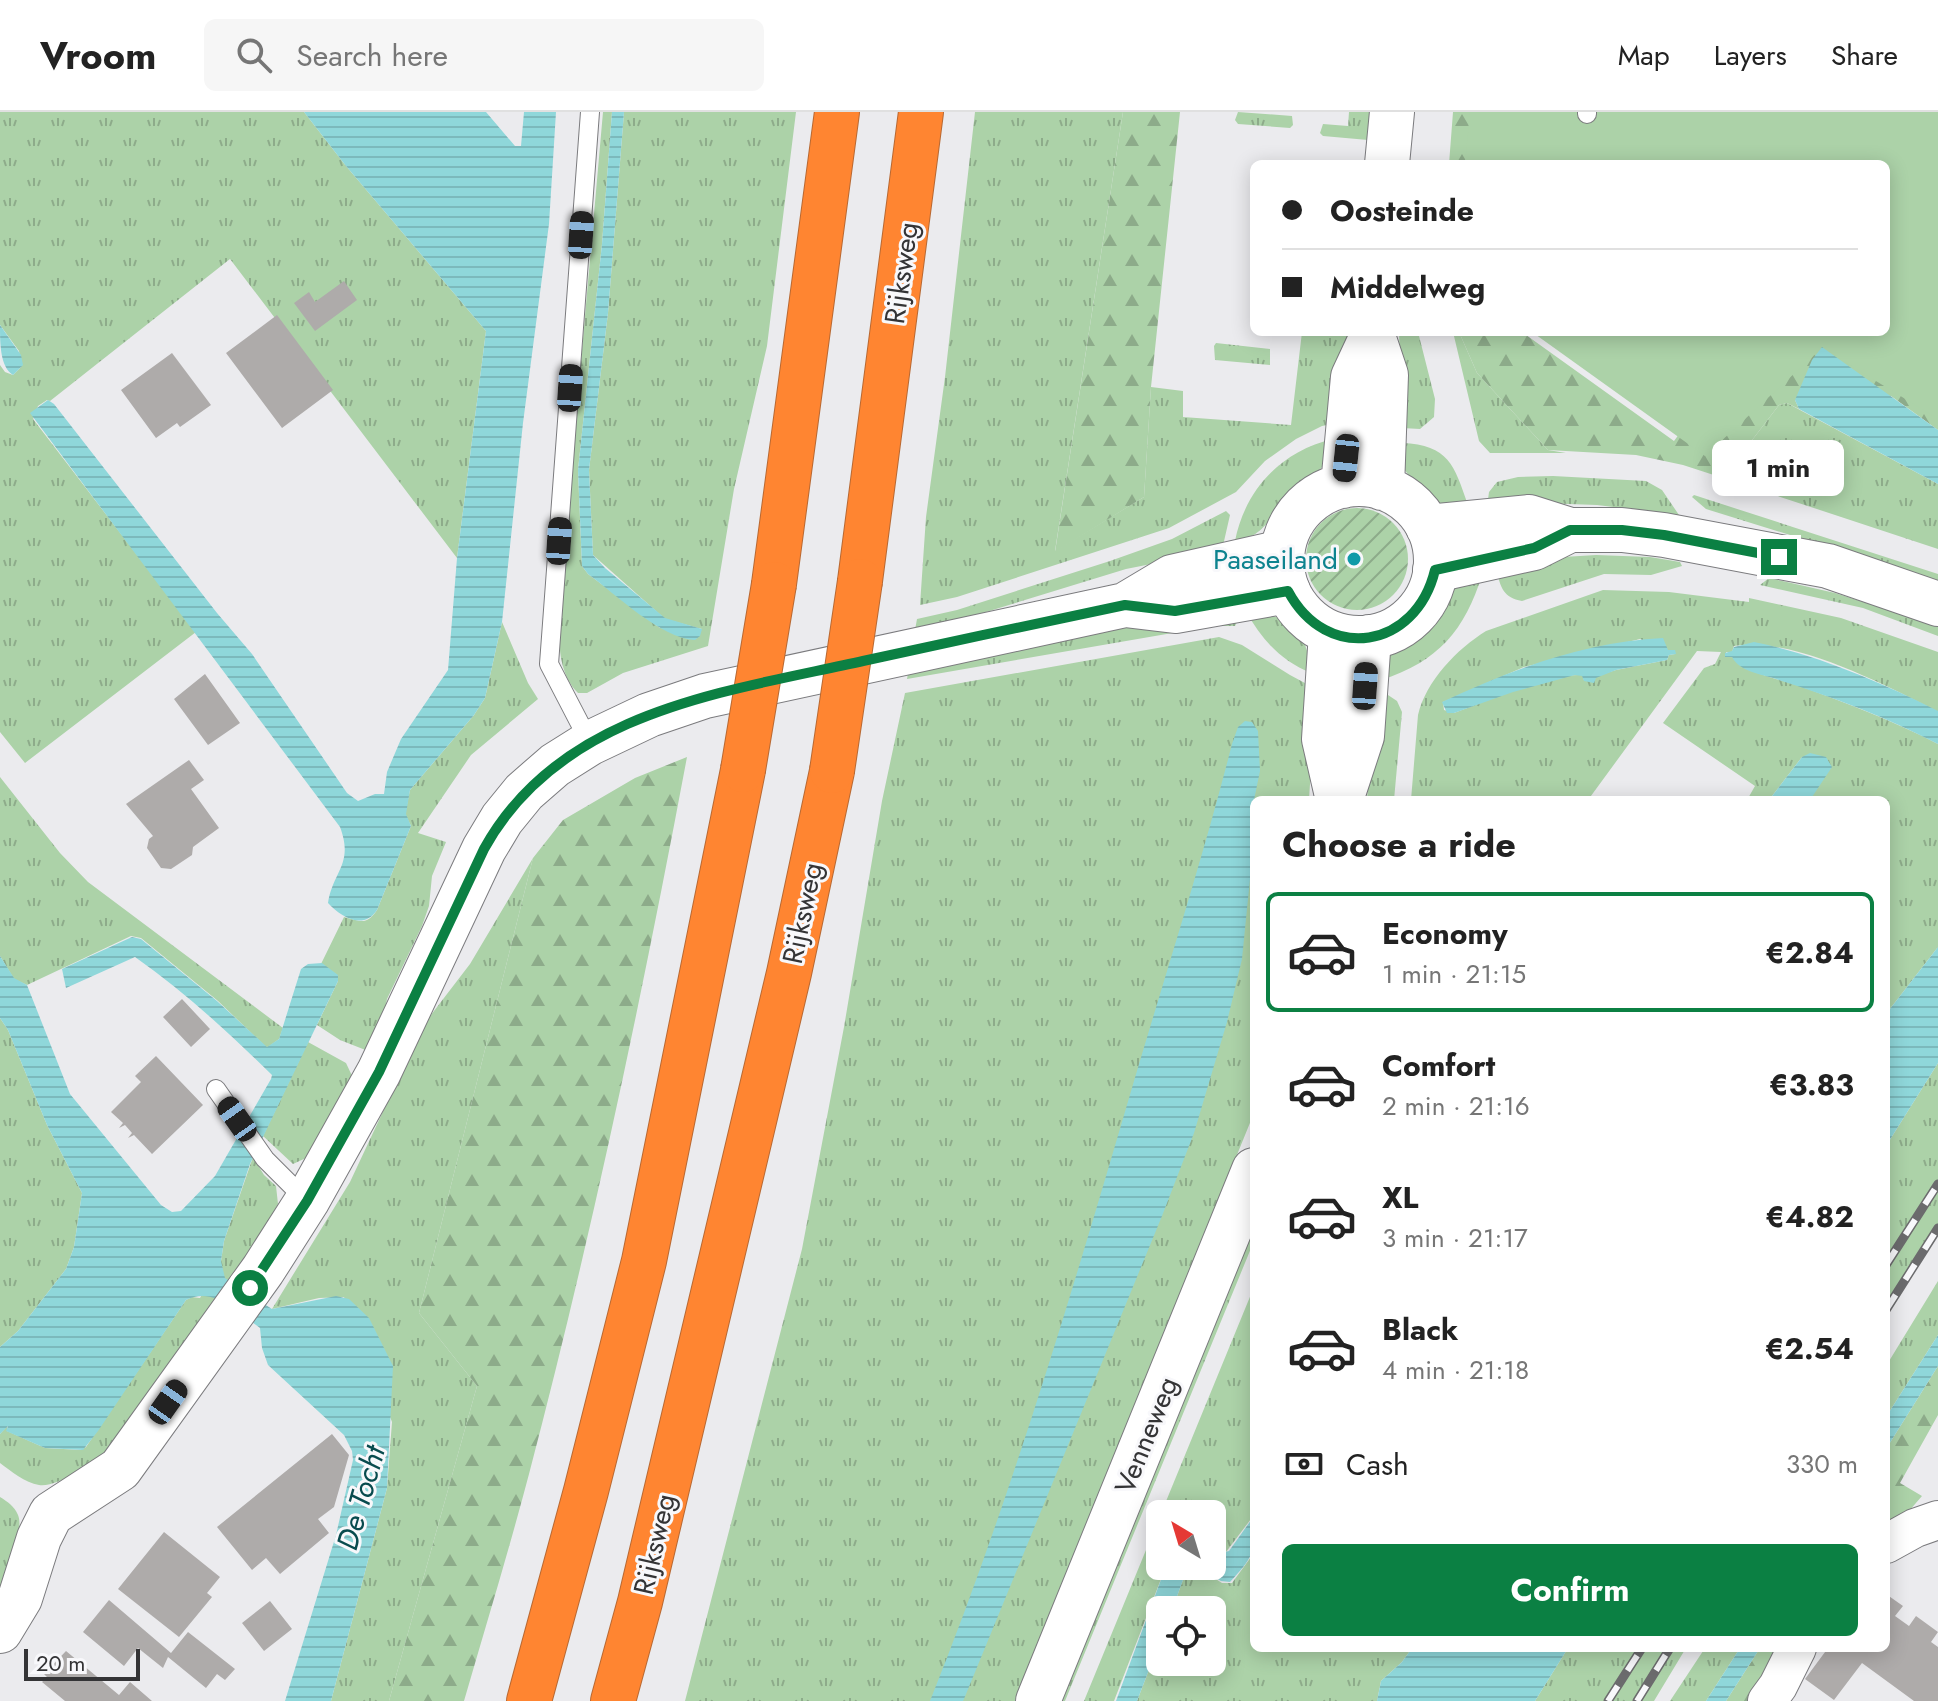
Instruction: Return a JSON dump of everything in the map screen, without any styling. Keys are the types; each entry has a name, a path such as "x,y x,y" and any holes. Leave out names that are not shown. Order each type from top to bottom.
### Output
{"highway":[{"path":"529,1701 644,1261 743,770 774,584 837,112"},
{"name":"Rijksweg","path":"613,1701 640,1602 789,973 832,771 921,112"}],"street":[{"path":"1387,160 1392,112"},
{"path":"1362,487 1353,377 1372,336"},
{"path":"1362,487 1401,496 1417,510 1428,527 1435,548 1435,570 1430,589 1413,614 1389,632 1350,635 1305,617 1285,572 1287,533 1308,502 1325,492 1362,487"},
{"path":"1428,527 1529,517 1570,530 1622,530 1664,535 1828,566 1938,604"},
{"path":"1435,570 1534,548 1570,530"},
{"path":"0,1631 20,1598 39,1538 51,1514 120,1469 263,1270 307,1201 379,1072 484,849 502,819 538,779 590,743 641,719 705,696 1125,605 1172,577 1285,572"},
{"path":"1339,796 1324,739 1350,635"},
{"name":"Venneweg","path":"1038,1701 1250,1180"},
{"path":"1890,1542 1938,1520"},
{"path":"1767,1701 1795,1652"}],"lane":[{"path":"590,112 549,664 590,743"},
{"path":"216,1089 265,1159 307,1201"}],"green space":[{"path":"0,112 304,112 486,331 457,558 230,259 50,401 38,406 33,419 196,632 25,763 0,732 0,365 5,372 13,375 21,367 19,351 0,325"},
{"path":"603,112 612,112 602,244 578,470 582,566 588,574 660,628 702,629 665,619 593,555 589,470 608,313 624,112 796,112 767,346 734,489 708,646 623,673 587,693 578,693 564,670 561,657 561,588"},
{"path":"975,112 1123,112 1055,551 1144,497 1151,387 1183,391 1183,417 1291,425 1302,336 1348,336 1338,423 1322,426 1296,439 1265,461 1236,492 1169,528 957,597 920,605 926,517"},
{"path":"1123,112 1180,112 1151,387 1144,497 1055,552"},
{"path":"1238,112 1292,116 1293,125 1290,128 1238,124 1235,120"},
{"path":"1349,112 1371,112 1368,140 1323,136 1320,133 1323,124 1348,126"},
{"path":"1453,112 1475,112 1533,160 1449,160"},
{"path":"1470,112 1938,112 1938,419 1822,348 1705,456 1538,336 1890,336 1890,160 1465,160"},
{"path":"1890,334 1938,356 1938,430 1891,396 1795,400 1799,409 1787,403 1779,405 1723,478 1636,455 1548,450 1477,373 1461,336 1528,336 1674,441 1751,336"},
{"path":"1399,336 1419,336 1435,399 1434,417 1420,429 1402,428"},
{"path":"1454,336 1461,336 1477,373 1548,450 1566,453 1490,453 1479,441"},
{"path":"1216,343 1270,349 1270,365 1215,360"},
{"path":"1787,403 1938,484 1938,549 1723,478 1779,405"},
{"path":"1333,439 1322,468 1284,500 1262,529 1246,539 1235,541 1247,505 1268,475 1297,453"},
{"path":"1402,443 1440,453 1453,468 1468,505 1448,507 1422,493 1404,469"},
{"path":"1518,477 1646,481 1662,490 1679,515 1597,505 1540,503 1487,507 1489,492 1497,482"},
{"path":"1694,495 1938,574 1938,581 1706,509 1692,497"},
{"path":"1357,508 1376,512 1393,523 1404,540 1408,559 1404,578 1393,595 1376,606 1357,610 1338,606 1321,595 1310,578 1306,559 1310,540 1321,523 1338,512"},
{"path":"1226,511 1230,515 1222,550 1126,569 960,620 915,630 917,619 957,610 1110,561 1172,539"},
{"path":"1596,555 1650,557 1680,562 1682,566 1651,575 1604,574 1522,601 1504,591 1497,571 1547,558"},
{"path":"1482,575 1467,612 1446,641 1418,664 1381,680 1388,655 1420,628 1456,585"},
{"path":"1769,578 1835,593 1938,626 1938,636 1863,608 1760,585"},
{"path":"1603,590 1669,592 1749,602 1749,598 1841,618 1938,652 1938,712 1810,655 1757,645 1734,646 1732,652 1726,652 1726,657 1732,657 1755,672 1852,706 1938,744 1938,947 1890,1009 1890,796 1809,796 1802,757 1772,796 1749,796 1755,786 1663,723 1704,668 1715,664 1721,652 1697,651 1591,796 1411,796 1418,715 1422,702 1435,678 1464,647 1486,631","holes":["1640,639 1675,654 1669,655 1667,660 1584,680 1582,675 1553,678 1454,713 1444,710 1443,702 1524,667"]},
{"path":"1229,609 1237,622 1235,626 1213,626 907,679 909,668"},
{"path":"1246,611 1274,616 1293,627 1305,645 1311,673 1273,648"},
{"path":"502,622 538,699 471,755 418,833 446,842 432,876 429,906 422,926 387,999 383,1022 368,1051 340,1040 317,1025 338,981 337,975 321,964 344,917 366,920 377,910 411,826 405,814 410,790 485,698"},
{"path":"1219,637 1242,645 1316,689 1309,796 1250,796 1250,1123 1015,1701 685,1701 802,1249 882,801 905,693"},
{"path":"1385,693 1397,701 1402,712 1394,796 1367,796 1375,696"},
{"path":"687,757 634,1027 574,1296 521,1502 464,1701 389,1701 477,1386 419,1313 533,858 563,820 635,778"},
{"path":"0,777 60,853 88,882 283,1028 279,1039 267,1048 218,1001 141,938 131,936 27,985 14,979 0,956"},
{"path":"533,858 419,1313 477,1386 389,1701 331,1701 387,1488 392,1422 344,1297 319,1298 272,1309 350,1182 424,1024 470,964"},
{"path":"0,1018 8,1030 47,1125 82,1193 74,1247 66,1269 18,1331 0,1347"},
{"path":"308,1042 346,1063 354,1080 306,1158 293,1164 263,1136"},
{"path":"1938,1063 1938,1230 1890,1309 1890,1140"},
{"path":"253,1157 264,1175 276,1186 278,1204 239,1274 108,1452 75,1474 47,1485 29,1482 0,1463 0,1434 7,1426 7,1431 45,1448 81,1450 86,1447 186,1300 200,1298 221,1261 224,1241"},
{"path":"1250,1220 1250,1251 1065,1701 1055,1701"},
{"path":"1938,1281 1938,1335 1890,1411 1890,1359"},
{"path":"1250,1297 1250,1520 1226,1552 1226,1500 1167,1500"},
{"path":"1938,1366 1938,1415 1900,1483 1922,1496 1890,1525 1890,1443"},
{"path":"0,1497 15,1509 19,1532 0,1596"},
{"path":"1146,1550 1146,1580 1161,1580 1154,1596 1146,1596 1146,1618 1114,1701 1084,1701"},
{"path":"1250,1558 1250,1652 1409,1652 1381,1681 1377,1701 1137,1701 1147,1676 1226,1676 1226,1596 1177,1596 1183,1580 1217,1580 1232,1583"},
{"path":"1566,1652 1684,1652 1654,1701 1535,1701"},
{"path":"1702,1652 1737,1652 1706,1701 1670,1701"},
{"path":"1757,1652 1778,1652 1752,1701 1726,1701"}],"water":[{"path":"304,112 486,112 515,146 521,146 524,112 556,112 549,224 523,423 502,622 485,698 410,790 406,814 411,826 377,910 372,916 359,921 346,917 328,903 344,859 340,827 30,413 48,400 54,404 252,654 347,793 358,801 384,794 387,772 401,739 448,670 457,558 486,331"},
{"path":"612,112 624,112 608,313 589,470 593,555 665,618 702,629 695,640 653,624 582,566 578,470 602,244"},
{"path":"0,325 21,355 23,365 13,375 3,360"},
{"path":"1822,347 1938,430 1938,484 1799,409 1795,400 1812,360"},
{"path":"1663,638 1668,650 1675,650 1676,654 1669,655 1667,660 1616,670 1596,678 1594,683 1575,675 1454,713 1447,713 1442,702 1550,659 1606,645"},
{"path":"1754,642 1848,670 1938,711 1938,744 1858,708 1751,672 1732,657 1725,657 1725,653 1734,647"},
{"path":"1245,721 1252,722 1258,731 1260,771 1255,796 1250,796 1250,879 1242,959 1194,1133 964,1699 930,1701 960,1625 1040,1393 1238,727"},
{"path":"1810,753 1826,757 1832,767 1813,796 1772,796 1802,757"},
{"name":"De Tocht","path":"132,937 141,939 267,1047 279,1039 301,969 308,964 322,963 338,975 338,981 250,1164 224,1241 221,1261 225,1278 272,1309 336,1296 349,1299 369,1318 393,1366 387,1488 331,1701 285,1701 336,1535 353,1460 352,1451 344,1435 268,1365 260,1328 216,1299 206,1296 186,1300 83,1450 45,1448 6,1431 8,1426 0,1434 0,1347 18,1331 66,1269 74,1247 82,1193 47,1125 8,1030 0,1018 0,956 14,978 27,985 70,1094 161,1205 172,1212 181,1211 215,1176 271,1079 272,1075 223,1028 135,957 66,988 62,969"},
{"path":"1938,947 1938,1063 1890,1140 1890,1009"},
{"path":"1938,1335 1938,1366 1890,1443 1890,1411"},
{"path":"1250,1522 1250,1557 1230,1582 1219,1580 1226,1580 1226,1552"},
{"path":"1161,1580 1183,1580 1177,1596 1155,1596"},
{"path":"1146,1620 1147,1676 1137,1701 1116,1701"},
{"path":"1409,1652 1566,1652 1535,1701 1377,1701 1381,1681"},
{"path":"1737,1652 1757,1652 1726,1701 1706,1701"}],"building":[{"path":"344,281 357,300 315,331 294,303 309,292 315,302"},
{"path":"277,315 333,390 282,428 226,353"},
{"path":"172,353 211,405 180,427 177,423 156,438 121,390"},
{"path":"205,674 240,723 208,745 174,699"},
{"path":"189,760 204,780 191,789 219,828 193,847 192,855 171,869 161,868 147,848 153,836 126,804"},
{"path":"182,999 210,1029 191,1047 163,1017"},
{"path":"156,1056 203,1105 152,1154 134,1135 128,1138 132,1133 125,1125 119,1128 123,1123 111,1112 141,1082 135,1076"},
{"path":"332,1434 349,1455 334,1507 318,1519 329,1533 280,1574 266,1558 252,1570 217,1527"},
{"path":"164,1532 220,1577 207,1593 212,1597 179,1637 118,1589"},
{"path":"1890,1597 1903,1606 1895,1616 1909,1626 1916,1616 1938,1632 1931,1642 1938,1647 1938,1701 1914,1701 1862,1663 1834,1700 1805,1679 1825,1652 1890,1652"},
{"path":"109,1600 171,1653 188,1632 235,1669 225,1680 217,1674 206,1688 168,1657 163,1668 138,1648 124,1666 83,1632"},
{"path":"270,1601 292,1629 264,1651 242,1623"},
{"path":"66,1651 119,1695 130,1682 152,1701 65,1701 42,1682 47,1677 44,1674"}],"railway":[{"path":"1890,1259 1938,1184"},
{"path":"1890,1304 1938,1228"},
{"path":"1608,1701 1639,1652"},
{"path":"1637,1701 1668,1652"}],"place":[{"name":"Paaseiland","path":"1354,559"}],"route":[{"path":"250,1288 307,1201 379,1072 484,849 502,819 524,792 555,765 612,731 705,696 1125,605 1175,611 1288,591 1305,617 1317,626 1344,637 1369,637 1389,632 1406,622 1420,607 1430,589 1435,570 1534,548 1570,530 1622,530 1664,535 1779,557"}]}
